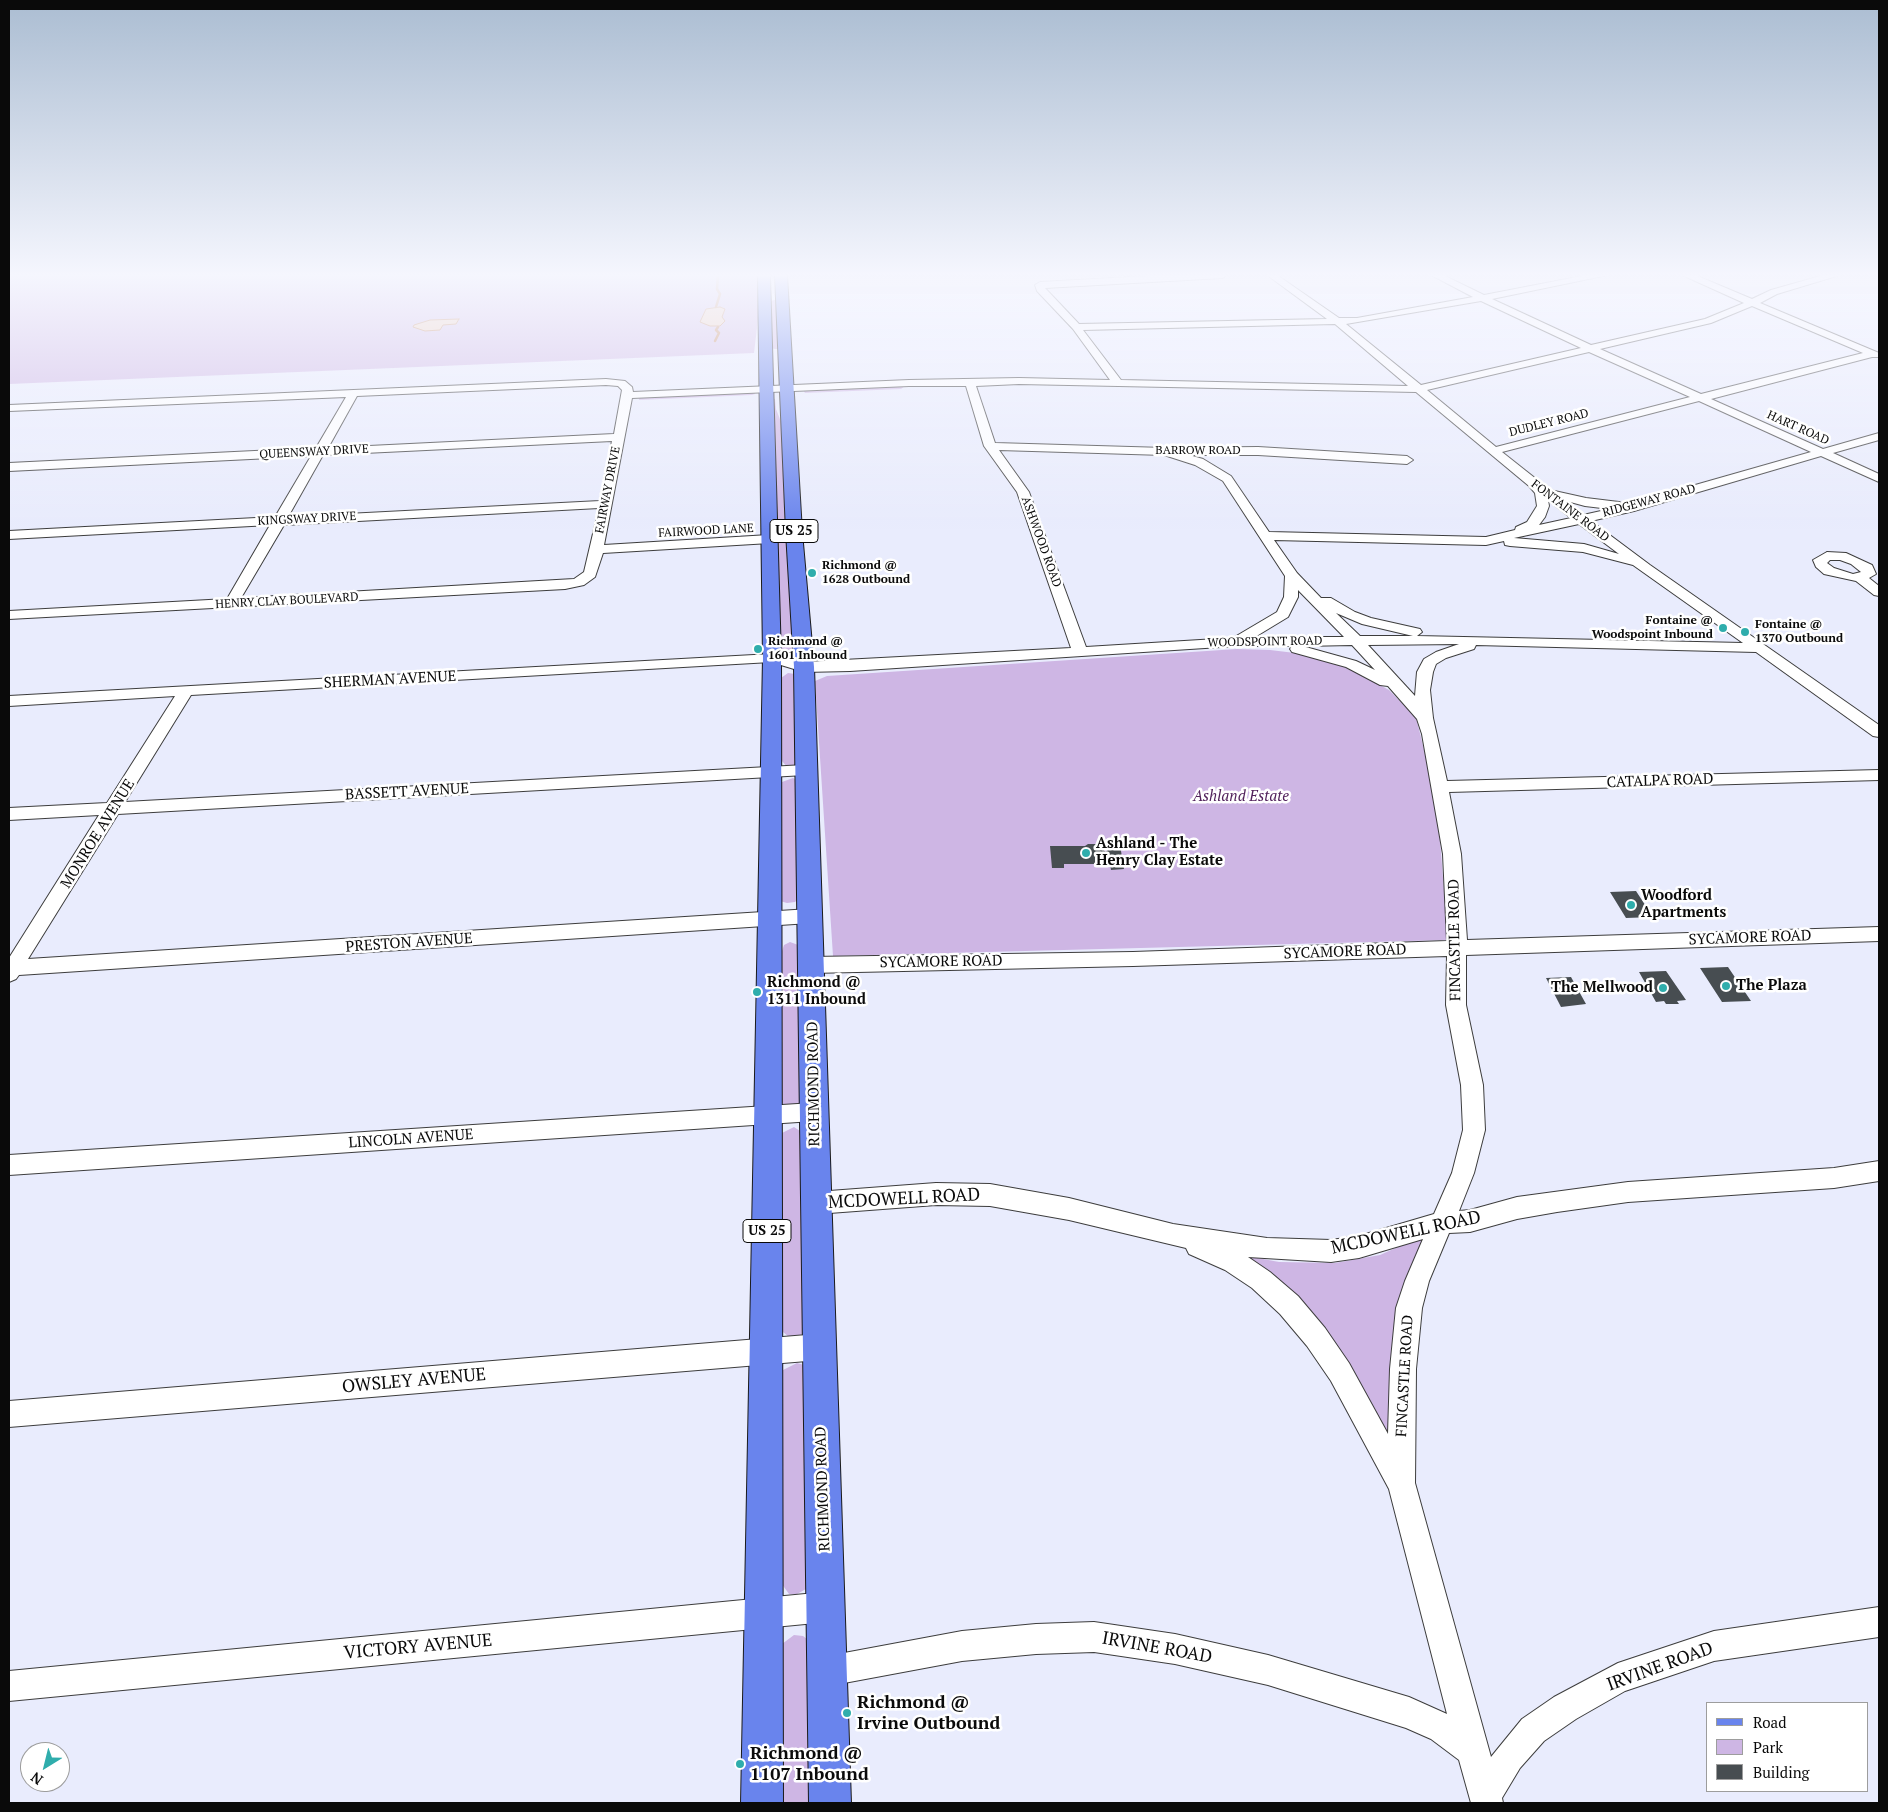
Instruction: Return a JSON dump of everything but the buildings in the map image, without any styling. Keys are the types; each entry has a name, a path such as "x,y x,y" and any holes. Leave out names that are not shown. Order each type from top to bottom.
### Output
{"main road":[{"path":"772,360 776,364 777,393"},
{"name":"RICHMOND ROAD","path":"762,1803 772,772 770,534 778,360"},
{"name":"RICHMOND ROAD","path":"777,393 790,429 794,532 804,667 830,1803"}],"street":[{"path":"1100,360 1117,382"},
{"name":"FONTAINE ROAD","path":"1383,360 1534,484 1645,568 1879,732"},
{"path":"777,393 909,383 1117,382 1418,389 1541,360"},
{"name":"HART ROAD","path":"1614,360 1879,478"},
{"name":"DUDLEY ROAD","path":"1493,451 1857,360"},
{"path":"9,408 596,382 620,383 628,388 627,399 910,389 935,384"},
{"name":"ASHWOOD ROAD","path":"970,383 990,446 1024,492 1080,651"},
{"path":"231,604 354,394"},
{"name":"FAIRWAY DRIVE","path":"565,585 587,577 592,570 627,399"},
{"name":"RIDGEWAY ROAD","path":"1265,536 1486,541 1630,508 1879,436"},
{"name":"QUEENSWAY DRIVE","path":"9,467 618,438"},
{"name":"BARROW ROAD","path":"990,446 1165,452"},
{"name":"BARROW ROAD","path":"1209,459 1258,451 1407,460"},
{"name":"FINCASTLE ROAD","path":"1165,452 1209,459 1231,484 1292,576 1355,640 1426,718 1441,786 1455,880 1456,1004 1472,1086 1474,1130 1463,1173 1417,1281 1409,1308 1402,1370 1401,1483"},
{"path":"1534,484 1573,499 1630,508 1617,526 1623,544 1645,568"},
{"path":"1486,541 1527,528 1539,517 1543,499 1534,484"},
{"name":"KINGSWAY DRIVE","path":"9,535 605,504"},
{"name":"FAIRWOOD LANE","path":"598,543 794,532"},
{"path":"1486,541 1584,548 1645,568"},
{"path":"1292,576 1336,607 1366,621 1423,633 1496,642"},
{"path":"1236,642 1268,626 1283,614 1291,597 1292,576"},
{"path":"1860,578 1879,592"},
{"name":"HENRY CLAY BOULEVARD","path":"9,614 231,604 565,585"},
{"name":"WOODSPOINT ROAD","path":"772,658 804,667 850,666 1236,642 1355,640 1760,648"},
{"path":"1236,642 1292,648 1331,656 1366,670 1408,698"},
{"path":"1426,718 1422,690 1429,662 1454,650 1496,642"},
{"name":"SHERMAN AVENUE","path":"9,701 772,658"},
{"name":"MONROE AVENUE","path":"10,970 114,808 185,692"},
{"name":"BASSETT AVENUE","path":"9,814 805,770"},
{"name":"CATALPA ROAD","path":"1441,786 1879,775"},
{"name":"PRESTON AVENUE","path":"10,970 810,916"},
{"name":"SYCAMORE ROAD","path":"811,965 1133,959 1877,937"},
{"name":"LINCOLN AVENUE","path":"9,1165 814,1112"},
{"name":"MCDOWELL ROAD","path":"816,1203 936,1194 990,1194 1069,1209 1173,1235 1267,1249 1331,1251 1359,1247 1441,1223 1470,1221 1517,1208 1628,1192 1834,1178 1879,1171"},
{"name":"FINCASTLE ROAD","path":"1173,1235 1234,1262 1261,1280 1289,1305 1316,1337 1340,1372 1401,1483 1486,1800"},
{"name":"OWSLEY AVENUE","path":"9,1414 765,1353 819,1347"},
{"name":"VICTORY AVENUE","path":"9,1686 826,1607"},
{"name":"IRVINE ROAD","path":"1486,1800 1509,1757 1533,1730 1565,1708 1618,1678 1714,1646 1879,1622"},
{"name":"IRVINE ROAD","path":"828,1671 962,1646 1036,1639 1094,1637 1175,1648 1268,1670 1408,1713 1442,1728 1471,1749"}],"green space":[{"path":"9,360 596,360 9,384"},
{"path":"905,386 901,389 805,393 803,390"},
{"path":"754,391 755,394 752,395 639,400 639,397"},
{"path":"772,399 775,399 776,409 785,432 786,527 784,528 776,525"},
{"path":"787,538 795,653 789,657 781,653 777,539"},
{"name":"Ashland Estate","path":"1237,649 1270,650 1312,655 1349,668 1389,690 1416,717 1437,803 1448,940 833,956 815,681 827,676"},
{"path":"788,673 795,674 796,766 787,767 782,761 781,678"},
{"path":"793,778 799,781 798,899 795,902 787,903 780,901 778,892 782,782"},
{"path":"790,942 801,946 806,1098 798,1106 788,1107 783,1105 780,1097 782,951 784,945"},
{"path":"794,1127 803,1133 804,1333 797,1337 789,1337 783,1332 780,1323 782,1133"},
{"path":"1418,1238 1423,1240 1397,1453 1237,1254 1279,1262 1335,1263 1380,1255"},
{"path":"797,1363 804,1365 811,1579 806,1589 797,1594 789,1594 779,1580 781,1379 783,1370"},
{"path":"794,1635 803,1636 811,1642 813,1654 815,1803 780,1803 780,1656 782,1644"}],"place":[{"name":"Richmond @ 1628 Outbound","path":"812,573"},
{"name":"Fontaine @ Woodspoint Inbound","path":"1723,628"},
{"name":"Fontaine @ 1370 Outbound","path":"1745,632"},
{"name":"Richmond @ 1601 Inbound","path":"758,649"},
{"name":"Ashland - The Henry Clay Estate","path":"1086,853"},
{"name":"Woodford Apartments","path":"1631,905"},
{"name":"The Plaza","path":"1726,986"},
{"name":"The Mellwood","path":"1663,988"},
{"name":"Richmond @ 1311 Inbound","path":"757,992"},
{"name":"Richmond @ Irvine Outbound","path":"847,1713"},
{"name":"Richmond @ 1107 Inbound","path":"740,1764"}]}
